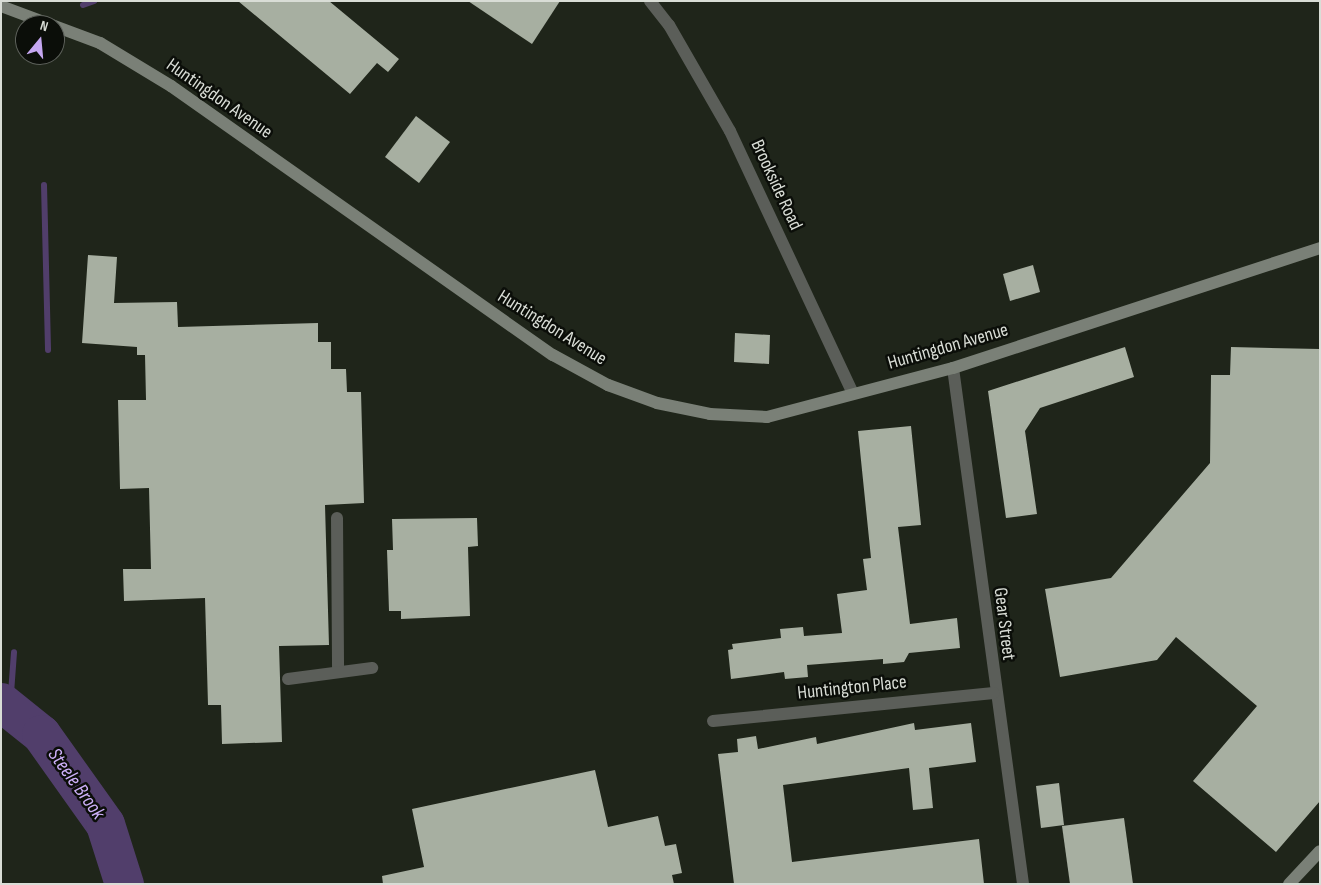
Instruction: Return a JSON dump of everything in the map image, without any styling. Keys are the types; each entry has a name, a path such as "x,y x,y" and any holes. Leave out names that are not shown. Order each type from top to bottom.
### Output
{"main road":[{"name":"Huntingdon Avenue","path":"1,6 100,43 171,86 553,355 608,386 658,404 710,414 767,417 953,368 1320,248"},
{"path":"1289,884 1320,851"}],"street":[{"name":"Brookside Road","path":"650,1 669,25 730,131 854,394"},
{"name":"Gear Street","path":"953,368 994,693 1023,884"},
{"path":"337,518 338,672"},
{"path":"288,679 372,668"},
{"name":"Huntington Place","path":"713,721 994,693"}],"building":[{"path":"238,1 329,1 399,59 388,72 377,63 350,94"},
{"path":"468,1 560,1 532,44"},
{"path":"416,116 450,142 419,183 385,157"},
{"path":"88,255 117,257 114,303 177,302 178,327 318,323 318,342 331,342 331,369 346,369 347,392 361,392 364,503 325,505 329,645 279,646 282,742 222,744 221,705 208,705 205,598 124,601 123,569 151,569 149,488 120,489 118,400 146,400 145,355 137,355 137,347 82,343"},
{"path":"1033,265 1040,292 1010,301 1003,274"},
{"path":"735,333 770,335 769,364 734,362"},
{"path":"1125,347 1134,377 1040,408 1025,431 1037,514 1006,518 988,391"},
{"path":"1231,347 1320,349 1320,801 1276,852 1193,781 1257,706 1176,637 1157,660 1060,677 1045,589 1111,578 1210,463 1211,375 1230,375"},
{"path":"911,426 921,525 898,527 910,624 957,618 960,648 909,653 904,662 883,664 883,659 807,665 808,677 785,679 784,672 731,679 728,650 733,649 732,644 781,638 780,629 803,627 804,636 842,633 837,594 867,590 863,559 871,558 858,431"},
{"path":"477,518 478,546 468,547 470,616 401,619 401,611 389,611 387,550 393,550 392,519"},
{"path":"914,723 915,730 971,723 976,762 929,768 933,808 913,810 909,768 783,785 792,862 979,839 984,884 734,884 718,754 738,752 737,739 756,736 758,749 816,737 817,744"},
{"path":"595,770 608,827 658,816 665,846 676,844 682,873 672,875 674,884 383,884 382,876 424,867 412,809"},
{"path":"1059,783 1064,825 1041,828 1036,786"},
{"path":"1124,818 1133,884 1070,884 1062,826"}],"waterway":[{"path":"83,5 94,1"},
{"path":"44,185 48,350"},
{"path":"10,707 14,652"},
{"name":"Steele Brook","path":"1,702 41,734 105,824 124,884"}]}
